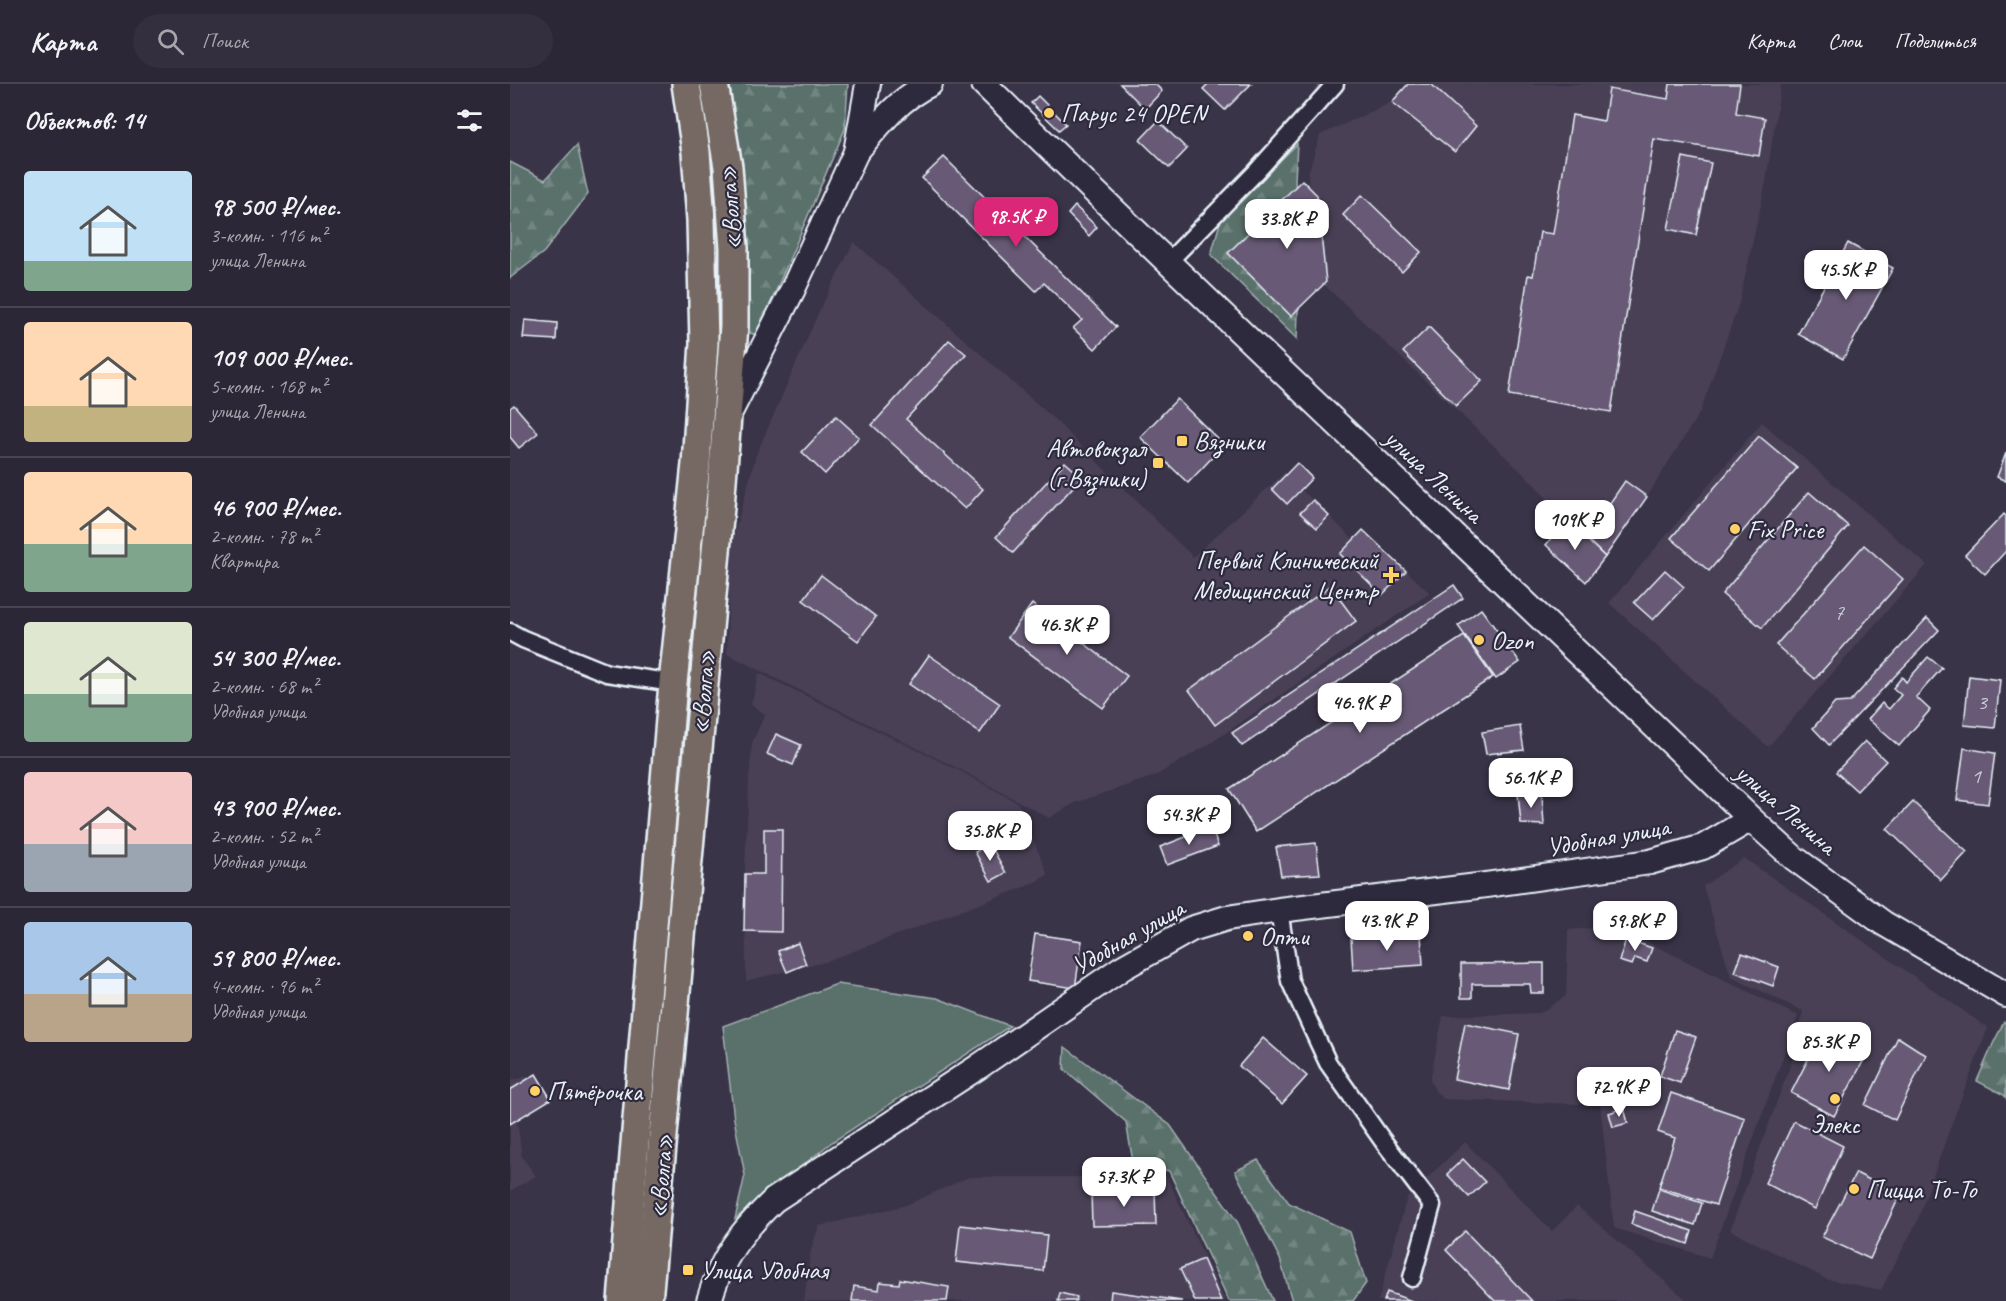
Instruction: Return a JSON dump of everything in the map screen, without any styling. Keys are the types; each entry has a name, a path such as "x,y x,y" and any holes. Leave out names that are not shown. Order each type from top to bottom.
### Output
{"highway":[{"name":"«Волга»","path":"622,1301 673,683 696,464 704,343 701,220 696,152 686,84"},
{"name":"«Волга»","path":"648,1301 734,326 734,248 728,167 714,84"}],"main road":[{"path":"726,420 793,289 856,152 869,84"},
{"path":"869,84 881,97 892,101 905,99"},
{"path":"856,152 890,112 905,99 930,84"},
{"name":"улица Ленина","path":"984,84 1167,263 1794,858 1882,923 2006,995"},
{"name":"Удобная улица","path":"709,1301 716,1276 729,1252 747,1226 774,1200 978,1067 1122,968 1191,929 1227,918 1279,909 1485,885 1650,862 1704,847 1751,819"}],"street":[{"path":"1167,263 1257,171 1335,84"},
{"path":"510,632 607,673 673,683"},
{"path":"1279,909 1290,981 1328,1064 1383,1142 1432,1205 1412,1278"}],"shaded area":[{"path":"1408,84 1781,84 1766,182 1739,304 1700,412 1647,497 1586,582 1546,545 1565,518 1532,482 1317,278 1308,174 1320,135 1392,102"},
{"path":"854,242 1052,417 1193,557 1284,473 1353,539 1363,530 1430,593 1208,745 1155,776 1075,803 1049,818 963,771 727,654 730,550 756,455 820,309"},
{"path":"1762,422 1927,565 1768,747 1609,603"},
{"path":"759,673 962,772 1018,803 1048,875 1025,887 825,962 746,981 745,866 749,779 752,743 765,714 751,705"},
{"path":"1744,858 1988,1028 1917,1222 1881,1290 1826,1279 1730,1230 1795,1052 1803,1011 1731,977 1703,886"},
{"path":"1615,926 1798,1016 1710,1258 1614,1228 1600,1105 1444,1099 1435,1091 1430,1080 1443,1016 1540,1013 1566,996 1568,930"},
{"path":"536,1074 551,1099 517,1120 522,1157 536,1176 510,1191 510,1081"},
{"path":"1465,1142 1552,1231 1577,1206 1688,1301 1378,1301 1407,1197"},
{"path":"969,1177 1167,1177 1225,1301 804,1301 811,1249 819,1226 906,1205"}],"green space":[{"path":"726,84 848,84 845,129 757,335 742,331 746,204"},
{"path":"1297,144 1295,180 1300,257 1297,339 1211,255 1221,219"},
{"path":"577,145 588,194 544,252 510,278 510,162 545,180"},
{"path":"837,984 937,998 1010,1026 832,1142 735,1219 745,1175 734,1119 723,1026"},
{"path":"2004,1022 2006,1023 2006,1098 1977,1081"},
{"path":"1065,1047 1170,1125 1238,1223 1273,1301 1229,1301 1169,1171 1133,1162 1126,1122 1064,1069"},
{"path":"1258,1160 1289,1203 1350,1232 1366,1283 1353,1301 1292,1301 1280,1259 1235,1171"}],"building":[{"path":"1120,84 1155,84 1162,91 1145,109"},
{"path":"1208,84 1251,84 1225,110 1203,89"},
{"path":"1408,84 1431,84 1476,126 1455,152 1392,102"},
{"path":"1670,84 1740,84 1736,113 1765,118 1759,156 1654,139 1611,412 1509,395 1528,275 1533,276 1540,232 1553,234 1572,115 1604,121 1609,89 1668,99"},
{"name":"Парус 24 OPEN","path":"1038,96 1066,124 1059,130 1031,103"},
{"path":"1158,121 1187,149 1169,168 1140,140"},
{"path":"944,157 1116,327 1095,349 1073,328 1082,320 1044,283 1036,291 922,178"},
{"path":"1683,157 1711,163 1696,235 1668,229"},
{"path":"1302,180 1317,195 1326,282 1291,316 1228,253"},
{"path":"1362,195 1421,252 1402,272 1343,215"},
{"path":"1075,206 1097,227 1089,236 1068,214"},
{"path":"1848,243 1893,268 1843,359 1798,334"},
{"path":"525,320 557,323 556,340 523,338"},
{"path":"1429,327 1482,381 1456,406 1403,352"},
{"path":"949,340 966,354 906,419 983,489 965,509 872,425"},
{"name":"Вязники","path":"1177,399 1224,445 1188,483 1140,437"},
{"path":"514,405 538,433 519,448 510,437 510,408"},
{"path":"836,416 859,437 825,474 802,452"},
{"path":"1759,436 1797,468 1709,571 1671,538"},
{"path":"2006,453 2006,481 1997,477"},
{"path":"1065,462 1082,477 1013,553 996,537"},
{"path":"1297,463 1312,478 1287,504 1272,489"},
{"path":"1625,481 1647,497 1605,557 1586,538"},
{"path":"1809,492 1848,526 1762,628 1722,594"},
{"path":"1313,500 1329,516 1317,528 1300,513"},
{"path":"2004,514 2006,516 2006,551 1985,574 1965,555"},
{"path":"1565,519 1605,557 1586,582 1546,545"},
{"path":"1363,530 1406,571 1382,595 1340,554"},
{"path":"1864,545 1903,579 1815,679 1776,645"},
{"path":"1665,570 1684,587 1653,620 1634,603"},
{"path":"821,575 876,617 858,641 803,600"},
{"path":"1454,585 1463,598 1242,746 1232,733"},
{"path":"1330,586 1356,621 1215,725 1189,690"},
{"path":"1032,604 1127,676 1103,708 1008,637"},
{"path":"1481,609 1520,662 1496,679 1458,626"},
{"path":"1927,618 1939,630 1829,745 1813,728 1835,703 1850,702"},
{"path":"1464,636 1493,677 1256,832 1229,789"},
{"path":"929,655 1000,704 980,733 909,684"},
{"path":"1928,657 1942,668 1916,697 1930,710 1899,746 1868,719 1882,703 1889,709 1901,695 1893,688 1902,677 1906,682"},
{"path":"1969,676 2000,680 1995,728 1964,725"},
{"path":"1520,726 1524,750 1486,754 1482,732"},
{"path":"776,734 801,745 793,765 767,754"},
{"path":"1865,741 1886,761 1857,791 1836,772"},
{"path":"1964,748 1995,753 1988,804 1957,800"},
{"path":"1518,794 1542,795 1544,825 1521,824"},
{"path":"1913,802 1967,852 1941,880 1887,829"},
{"path":"1211,827 1218,846 1167,865 1160,847"},
{"path":"764,829 782,829 781,932 744,931 745,874 764,874"},
{"path":"1316,843 1320,874 1281,876 1276,847"},
{"path":"990,844 1006,873 991,881 975,852"},
{"path":"1035,934 1082,941 1075,988 1028,981"},
{"path":"1421,934 1423,965 1353,970 1351,938"},
{"path":"1626,939 1652,948 1647,962 1635,958 1632,965 1619,961"},
{"path":"798,943 806,964 787,972 778,951"},
{"path":"1742,953 1779,967 1773,986 1735,972"},
{"path":"1544,963 1544,993 1531,993 1530,984 1472,984 1472,998 1461,998 1461,964"},
{"path":"1465,1023 1519,1034 1509,1090 1454,1079"},
{"path":"1675,1030 1696,1037 1680,1083 1660,1076"},
{"path":"1823,1030 1867,1054 1834,1116 1791,1093"},
{"path":"1898,1037 1926,1055 1895,1120 1865,1105"},
{"path":"1263,1038 1307,1076 1282,1104 1239,1066"},
{"path":"536,1074 551,1099 510,1124 510,1090"},
{"path":"1671,1093 1745,1118 1716,1205 1659,1187 1675,1138 1658,1132"},
{"path":"1624,1108 1628,1123 1613,1127 1609,1113"},
{"path":"1794,1121 1843,1146 1815,1209 1765,1183"},
{"path":"1463,1159 1485,1182 1469,1197 1447,1174"},
{"path":"1856,1173 1900,1195 1870,1259 1822,1237"},
{"path":"1155,1189 1156,1225 1092,1226 1091,1191"},
{"path":"1659,1189 1702,1203 1695,1225 1652,1211"},
{"path":"1635,1211 1692,1231 1688,1244 1631,1224"},
{"path":"960,1225 1047,1235 1043,1271 956,1262"},
{"path":"1465,1231 1532,1301 1495,1301 1446,1250"},
{"path":"1203,1259 1221,1301 1195,1301 1180,1269"},
{"path":"900,1279 949,1287 947,1301 852,1301 854,1286 879,1290 880,1282 899,1284"},
{"path":"1111,1291 1182,1301 1110,1301"},
{"path":"1387,1292 1412,1301 1384,1301"},
{"path":"1060,1293 1077,1297 1076,1301 1058,1301"}],"place":[{"name":"Парус 24 OPEN","path":"1049,113"},
{"name":"Вязники","path":"1182,441"},
{"name":"Автовокзал (г.Вязники)","path":"1158,463"},
{"name":"Fix Price","path":"1735,529"},
{"name":"Первый Клинический Медицинский Центр","path":"1391,575"},
{"name":"Ozon","path":"1479,640"},
{"name":"Опти","path":"1248,936"},
{"name":"Пятёрочка","path":"535,1091"},
{"name":"Элекс","path":"1835,1099"},
{"name":"Пицца То-То","path":"1854,1189"},
{"name":"Улица Удобная","path":"688,1270"}]}
